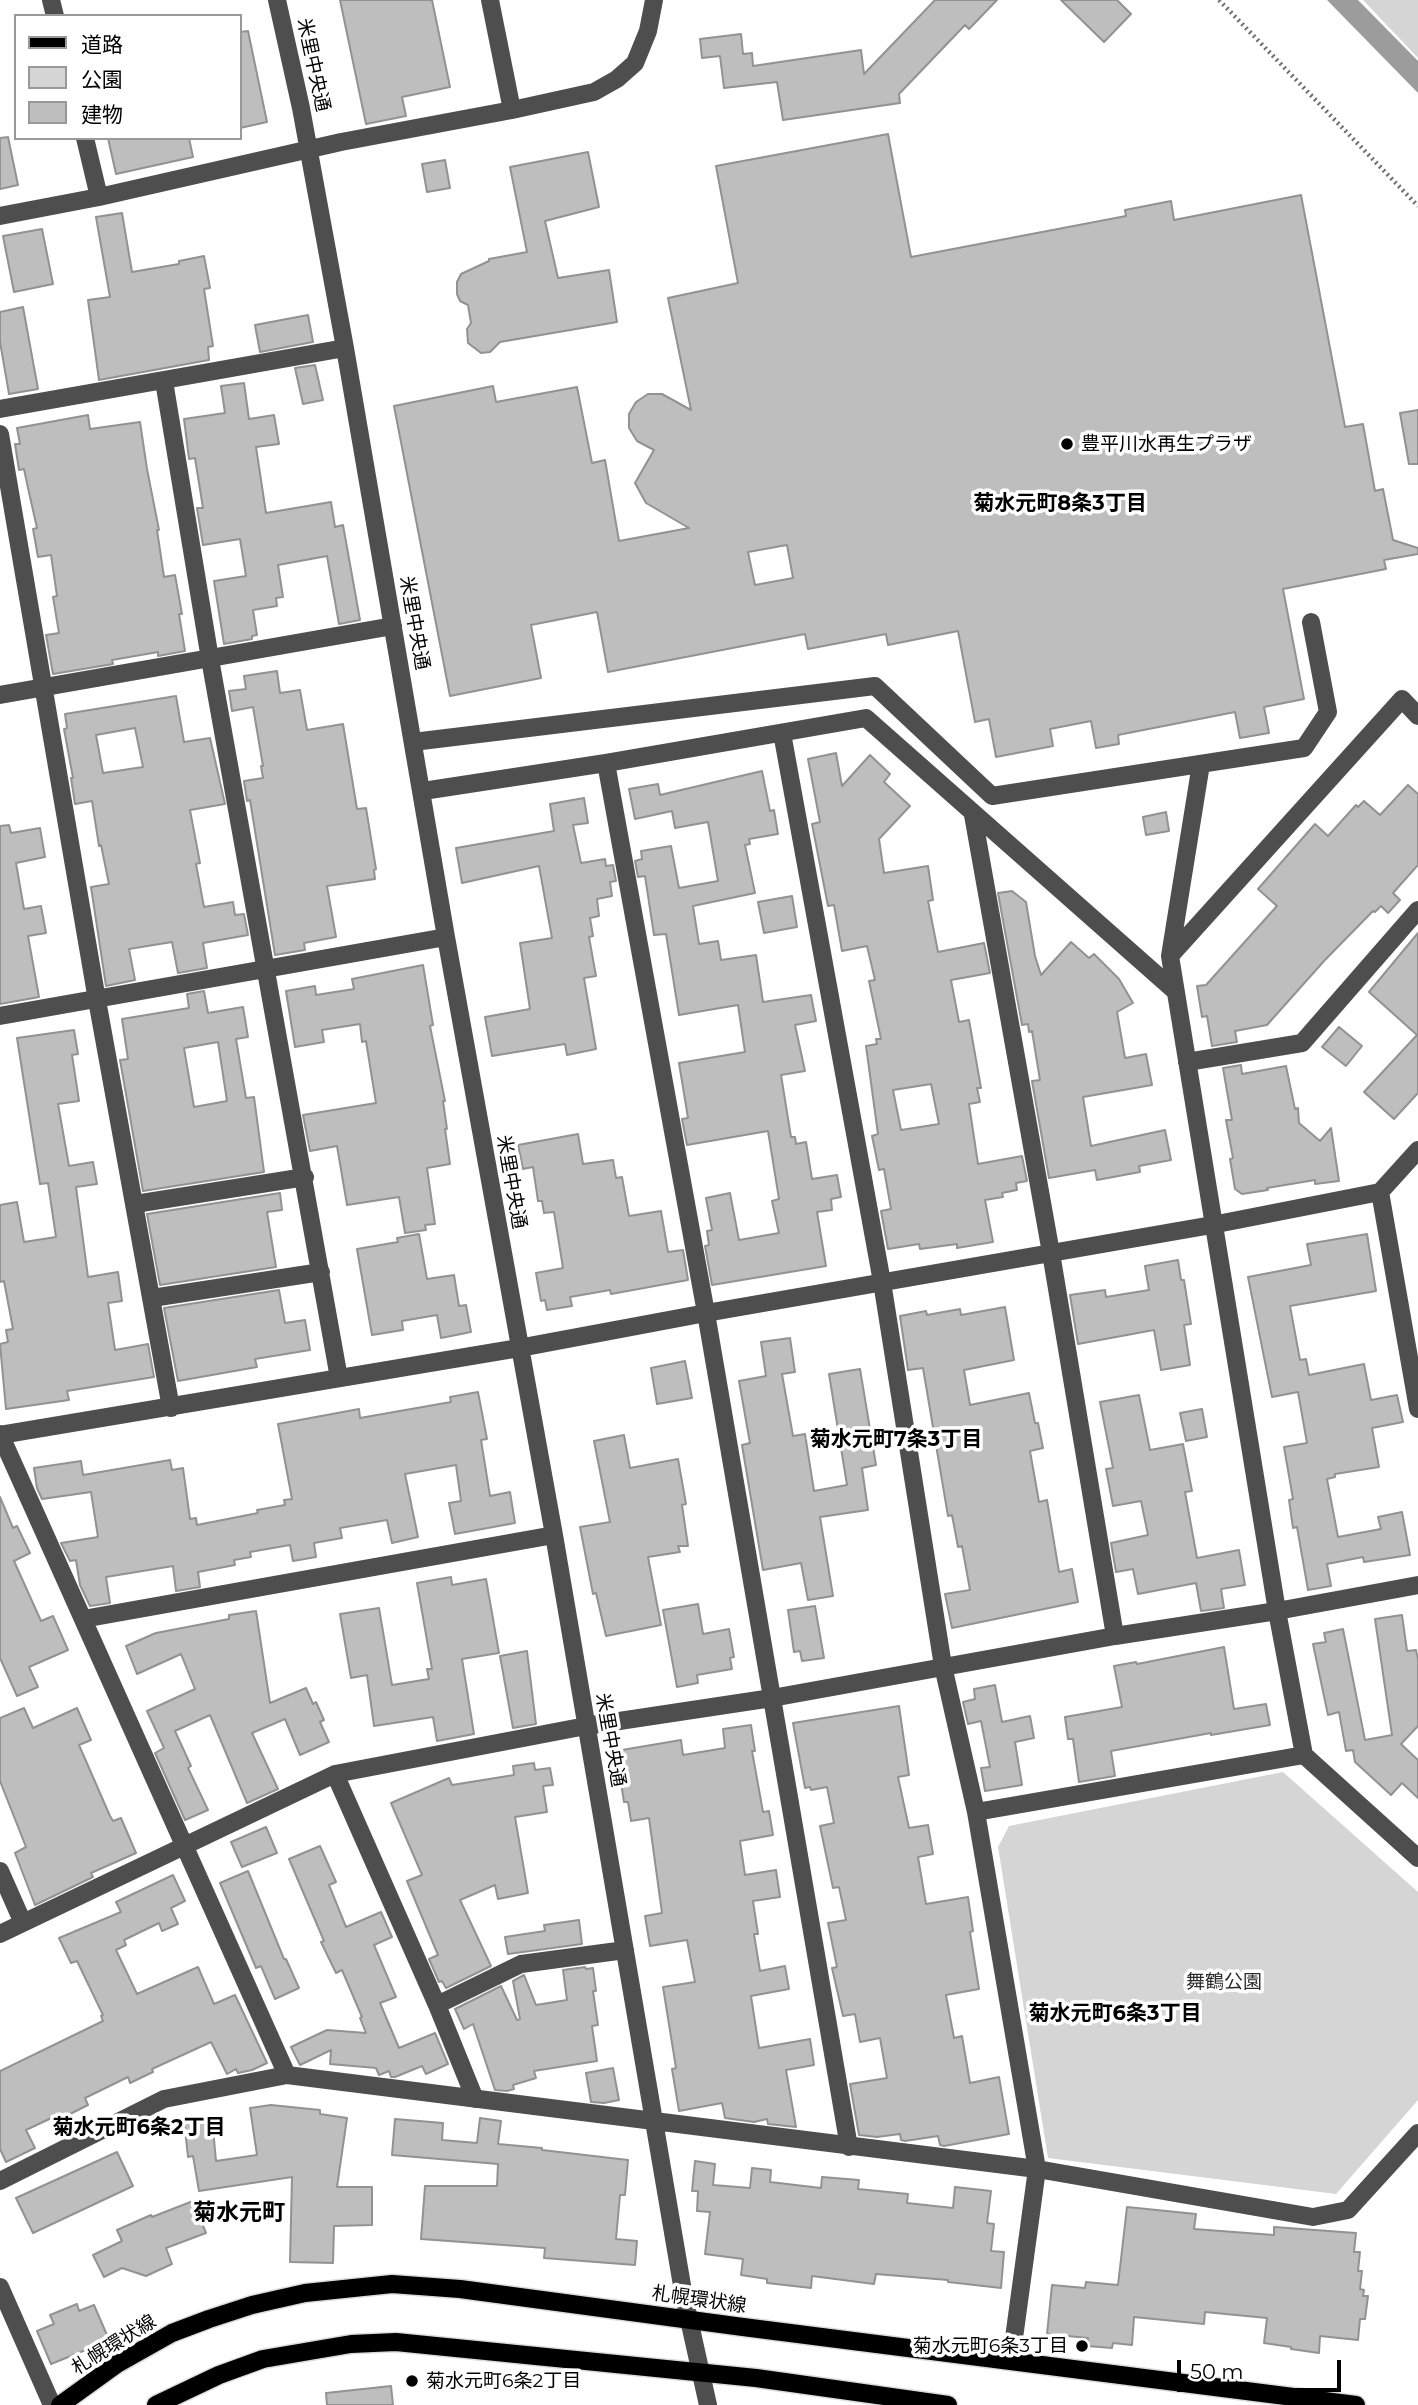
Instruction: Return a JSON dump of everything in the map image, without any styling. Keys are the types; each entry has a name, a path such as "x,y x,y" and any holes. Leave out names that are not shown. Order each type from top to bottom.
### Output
{"main road":[{"name":"札幌環状線","path":"60,2405 117,2364 172,2333 252,2305 305,2293 392,2284 460,2289 1356,2405"},
{"path":"156,2405 219,2375 262,2359 351,2344 396,2342 700,2372 948,2405"}],"street":[{"name":"米里中央通","path":"277,0 309,150 345,348 689,2319 708,2405"},
{"path":"490,0 512,110"},
{"path":"0,216 594,92 617,79 635,63 648,31 654,0"},
{"path":"85,140 99,197"},
{"path":"0,409 345,348"},
{"path":"164,381 210,659 339,1378"},
{"path":"0,434 42,688 171,1408"},
{"path":"413,742 875,686 992,796 1304,748 1328,712 1311,622"},
{"path":"0,695 393,626"},
{"path":"1170,956 1402,699 1418,716"},
{"path":"423,791 606,763 866,718 1175,991"},
{"path":"782,733 882,1282 943,1666 976,1812 1037,2169 1011,2360"},
{"path":"606,763 706,1313 849,2147"},
{"path":"1201,764 1170,956 1212,1225 1304,1755 1418,1858"},
{"path":"973,815 1051,1253 1115,1636"},
{"path":"1187,1062 1302,1043 1418,910"},
{"path":"0,1016 446,937"},
{"path":"287,2075 0,1435 519,1348 1212,1225 1380,1192 1418,1150"},
{"path":"135,1204 305,1177"},
{"path":"1380,1192 1416,1380 1418,1409"},
{"path":"152,1298 321,1272"},
{"path":"83,1619 554,1535"},
{"path":"0,1934 335,1774 586,1726 772,1698 1418,1585"},
{"path":"976,1812 1304,1755"},
{"path":"335,1774 437,2005 475,2099"},
{"path":"0,1871 23,1923"},
{"path":"437,2005 521,1965 625,1950"},
{"path":"0,2181 164,2098 287,2075 1037,2169 1314,2217 1348,2210 1418,2133"},
{"path":"0,2287 52,2405"}],"path":[{"path":"1219,0 1418,206"}],"green space":[{"path":"1363,0 1418,0 1418,58"},
{"name":"舞鶴公園","path":"1283,1772 1418,1892 1418,2100 1336,2194 1048,2158 998,1847 1009,1826"}],"shaded area":[{"path":"1327,0 1358,0 1418,61 1418,93"}],"building":[{"path":"340,0 432,0 450,87 402,97 406,116 366,124"},
{"path":"935,0 997,0 969,29 965,25 899,94 900,103 783,120 777,82 724,88 720,56 702,58 700,39 741,34 743,54 752,53 753,66 861,50 864,74"},
{"path":"1061,0 1117,0 1131,14 1104,42"},
{"path":"248,31 267,122 242,128 242,32"},
{"name":"豊平川水再生プラザ","path":"888,134 911,257 1126,216 1125,210 1171,201 1174,220 1301,195 1345,427 1363,424 1375,491 1383,489 1393,540 1418,548 1418,554 1384,560 1386,569 1283,589 1304,699 1264,707 1269,733 1240,738 1235,712 1118,735 1119,744 1096,748 1091,721 1050,729 1053,746 996,757 989,719 975,722 958,631 888,645 886,634 808,649 805,634 608,672 597,612 531,625 541,678 450,696 394,406 493,386 496,402 577,387 592,463 605,460 619,541 689,528 646,503 635,483 654,450 637,441 629,428 629,414 636,402 648,394 662,394 691,410 668,298 738,283 716,166","holes":["787,545 793,578 755,585 748,552"]},
{"path":"8,137 18,185 0,189 0,138"},
{"path":"108,140 189,140 193,157 116,174"},
{"path":"588,152 599,207 545,221 558,278 609,270 617,322 500,342 490,352 481,353 468,343 467,329 471,323 468,305 460,301 457,282 461,274 489,259 527,252 510,167"},
{"path":"445,160 450,188 427,192 422,164"},
{"path":"122,213 132,272 179,264 179,261 204,256 210,288 204,289 213,346 208,347 209,360 99,380 88,300 110,297 96,217"},
{"path":"42,229 53,284 14,292 3,236"},
{"path":"23,307 38,389 9,394 0,342 0,312"},
{"path":"308,315 313,342 260,352 255,325"},
{"path":"315,365 323,400 303,404 295,368"},
{"path":"244,383 249,419 274,415 279,444 256,447 266,513 331,502 335,527 343,525 360,620 339,624 327,556 278,565 283,597 276,598 277,606 253,610 257,635 252,636 252,639 224,644 214,581 246,576 240,539 203,545 197,508 203,508 195,458 189,459 184,419 225,413 221,386"},
{"path":"1418,410 1418,464 1409,464 1400,413"},
{"path":"88,415 90,429 140,422 159,530 164,577 175,575 185,651 158,656 158,652 112,660 113,664 53,674 46,635 59,633 53,597 57,596 51,555 38,557 33,529 37,528 24,469 19,470 15,444 20,444 17,428"},
{"path":"277,671 280,693 300,690 307,730 343,724 357,809 366,808 376,869 375,879 327,886 336,937 304,943 305,950 275,955 250,800 247,801 244,781 263,778 253,707 232,711 229,691 246,689 244,676"},
{"path":"176,696 184,742 210,738 225,804 190,810 200,863 196,864 204,907 233,902 235,915 244,914 248,935 203,943 207,968 178,973 172,942 129,949 135,980 106,986 91,887 109,884 101,845 99,846 92,801 75,804 64,729 67,728 65,714","holes":["135,728 143,767 103,773 96,735"]},
{"path":"836,753 842,786 870,755 890,774 884,782 910,806 879,839 884,873 928,866 933,900 928,901 938,952 984,943 990,973 951,980 959,1022 969,1020 981,1088 977,1088 980,1102 969,1104 978,1164 1022,1156 1027,1181 1016,1183 1017,1190 1002,1193 1003,1197 985,1200 993,1242 957,1248 957,1244 920,1249 919,1244 888,1249 881,1211 891,1209 884,1169 879,1170 872,1136 878,1134 866,1046 877,1044 876,1039 881,1039 869,981 875,980 867,946 842,951 834,905 828,906 812,824 820,822 808,759","holes":["931,1084 939,1124 901,1130 893,1090"]},
{"path":"762,771 778,834 749,839 750,844 745,845 755,893 693,906 699,944 718,941 721,960 756,955 763,1002 811,995 816,1021 795,1025 805,1071 781,1075 791,1137 795,1137 796,1144 806,1142 812,1179 837,1175 841,1197 831,1199 832,1210 817,1212 826,1266 712,1285 705,1246 709,1245 707,1231 712,1230 706,1198 730,1193 739,1240 779,1233 772,1201 779,1199 768,1131 687,1145 682,1119 688,1118 679,1063 745,1052 738,1005 679,1015 666,934 654,935 645,876 638,877 635,861 642,859 641,851 671,846 679,888 718,881 708,822 675,828 672,811 635,819 629,789 658,784 660,795"},
{"path":"1408,785 1418,794 1418,865 1393,893 1400,900 1388,913 1381,906 1373,911 1267,1025 1235,1031 1237,1042 1212,1046 1207,1016 1202,1017 1197,986 1206,985 1277,906 1258,889 1315,824 1328,836 1356,805 1358,807 1364,801 1380,815"},
{"path":"584,798 588,823 573,825 581,863 605,859 606,866 613,865 616,881 610,882 612,896 597,899 599,916 590,918 593,936 589,937 596,976 584,978 596,1049 567,1055 565,1044 492,1056 485,1017 530,1009 520,943 552,938 539,866 462,883 456,848 554,831 550,804"},
{"path":"1166,812 1169,831 1146,835 1143,817"},
{"path":"9,825 11,833 40,828 45,857 16,863 24,909 41,906 46,933 28,936 39,997 0,1004 0,826"},
{"path":"1012,891 1026,902 1041,975 1071,942 1089,958 1094,954 1119,979 1133,1003 1117,1012 1125,1058 1146,1054 1152,1085 1083,1097 1091,1146 1165,1130 1171,1160 1139,1166 1140,1172 1097,1180 1095,1170 1049,1178 1032,1081 1040,1080 1032,1031 1029,1032 1028,1024 1022,1025 998,893"},
{"path":"792,896 797,927 764,933 758,902"},
{"path":"1418,933 1418,1093 1394,1119 1364,1092 1417,1035 1369,992"},
{"path":"423,965 433,1025 430,1026 445,1101 445,1129 450,1164 427,1168 435,1224 425,1225 426,1230 405,1233 399,1197 347,1205 337,1146 310,1151 303,1115 376,1103 366,1041 362,1042 360,1024 322,1030 324,1042 295,1047 286,991 315,986 316,995 354,989 352,979"},
{"path":"204,991 208,1013 243,1007 248,1037 236,1039 246,1098 254,1097 264,1172 143,1191 120,1060 128,1059 122,1019 189,1008 187,994","holes":["218,1042 227,1101 194,1107 184,1048"]},
{"path":"1339,1027 1362,1046 1346,1066 1322,1047"},
{"path":"74,1030 78,1054 72,1055 79,1101 58,1104 69,1166 93,1162 97,1184 76,1187 88,1277 118,1272 122,1301 108,1303 115,1350 148,1344 154,1377 67,1391 69,1400 6,1409 0,1344 8,1342 6,1330 13,1329 4,1281 0,1282 0,1205 17,1202 24,1242 56,1237 48,1183 40,1184 17,1038"},
{"path":"1241,1065 1242,1074 1286,1066 1295,1109 1298,1108 1299,1123 1320,1141 1331,1128 1339,1181 1315,1184 1315,1180 1242,1194 1235,1189 1226,1120 1232,1120 1223,1068"},
{"path":"578,1134 583,1164 613,1160 616,1178 622,1177 629,1216 661,1211 668,1252 683,1250 688,1280 611,1294 610,1290 570,1297 572,1306 547,1310 545,1300 541,1301 536,1273 563,1268 554,1212 544,1213 542,1201 538,1201 533,1167 523,1169 518,1145"},
{"path":"280,1193 282,1210 267,1212 276,1267 160,1285 147,1214"},
{"path":"419,1234 427,1279 454,1275 459,1306 466,1305 471,1332 441,1338 437,1315 402,1321 403,1330 372,1335 357,1249 398,1242 397,1238"},
{"path":"1367,1234 1376,1291 1290,1306 1300,1360 1306,1359 1309,1375 1364,1364 1371,1400 1397,1395 1403,1422 1372,1428 1379,1467 1335,1474 1335,1477 1327,1479 1338,1537 1381,1529 1378,1517 1402,1512 1410,1555 1364,1562 1363,1557 1327,1564 1331,1586 1308,1590 1297,1527 1293,1528 1289,1500 1293,1499 1284,1447 1307,1443 1298,1392 1272,1397 1248,1277 1311,1265 1307,1244"},
{"path":"1178,1260 1191,1324 1184,1325 1190,1365 1161,1370 1154,1330 1078,1344 1070,1295 1105,1290 1106,1297 1149,1290 1145,1266"},
{"path":"279,1290 285,1323 305,1320 310,1350 255,1359 257,1367 178,1381 164,1308"},
{"path":"1005,1307 1014,1360 964,1370 970,1405 1029,1393 1043,1448 1030,1451 1039,1502 1047,1500 1059,1572 1072,1569 1078,1602 952,1628 945,1594 970,1590 962,1546 958,1547 952,1515 948,1516 923,1368 908,1370 900,1316 926,1311 927,1315 960,1309 961,1315"},
{"path":"790,1338 795,1372 782,1374 793,1436 805,1434 814,1491 847,1485 829,1374 860,1369 876,1465 862,1468 868,1510 820,1517 833,1596 808,1600 801,1563 763,1570 742,1445 750,1443 739,1381 766,1376 761,1342"},
{"path":"685,1361 692,1398 657,1404 651,1368"},
{"path":"478,1392 487,1439 481,1440 490,1496 510,1492 515,1523 455,1534 449,1503 461,1501 456,1465 405,1474 418,1537 392,1543 387,1520 340,1528 342,1538 314,1543 316,1557 293,1561 290,1545 250,1552 251,1557 234,1560 235,1565 198,1572 200,1587 176,1591 173,1566 106,1577 110,1603 90,1606 80,1585 76,1560 70,1561 61,1543 98,1537 91,1492 42,1499 37,1488 34,1468 81,1461 83,1475 170,1460 172,1470 183,1468 190,1519 196,1518 197,1525 258,1513 257,1510 285,1505 284,1500 292,1499 278,1424 359,1409 360,1418 451,1402 450,1397"},
{"path":"1139,1395 1150,1450 1183,1444 1192,1491 1185,1492 1197,1558 1239,1550 1245,1585 1221,1589 1224,1608 1201,1611 1196,1583 1138,1594 1133,1569 1116,1572 1111,1543 1148,1535 1141,1501 1113,1506 1106,1469 1113,1468 1100,1402"},
{"path":"1202,1409 1207,1437 1186,1441 1180,1413"},
{"path":"624,1435 630,1468 678,1459 686,1504 682,1505 688,1546 678,1546 680,1552 648,1557 661,1625 606,1636 596,1593 593,1594 580,1527 610,1522 594,1441"},
{"path":"0,1497 13,1528 17,1526 30,1553 14,1561 41,1621 53,1616 68,1650 29,1667 38,1687 17,1696 0,1658"},
{"path":"451,1577 452,1585 486,1579 499,1653 462,1659 474,1734 437,1741 433,1717 374,1726 367,1675 351,1678 340,1614 379,1608 392,1685 429,1679 427,1669 432,1669 417,1583"},
{"path":"698,1604 703,1634 729,1629 734,1657 730,1658 732,1669 697,1675 698,1683 677,1687 663,1610"},
{"path":"815,1606 824,1658 802,1661 800,1651 794,1652 788,1610"},
{"path":"256,1611 270,1703 306,1688 324,1720 320,1722 329,1742 300,1755 285,1719 252,1733 278,1789 247,1803 210,1715 175,1731 191,1766 188,1768 208,1810 185,1820 155,1753 164,1748 147,1711 195,1689 181,1654 137,1674 126,1646 156,1633"},
{"path":"1402,1615 1407,1651 1416,1650 1418,1659 1418,1726 1401,1744 1418,1760 1418,1798 1402,1783 1391,1795 1355,1762 1353,1750 1346,1751 1339,1712 1328,1715 1313,1644 1326,1642 1324,1633 1343,1629 1365,1740 1392,1735 1375,1619"},
{"path":"1224,1647 1234,1709 1266,1704 1270,1725 1111,1751 1115,1776 1079,1782 1073,1739 1068,1739 1065,1717 1122,1707 1114,1666"},
{"path":"527,1651 536,1724 513,1728 500,1656"},
{"path":"995,1685 1002,1722 1030,1716 1034,1738 1015,1742 1022,1785 985,1791 981,1768 990,1767 981,1721 968,1724 963,1702 975,1699 974,1689"},
{"path":"899,1706 909,1775 898,1777 909,1828 928,1825 933,1854 918,1857 926,1904 968,1897 973,1931 970,1932 979,1989 946,1995 954,2038 962,2036 970,2083 999,2077 1009,2134 944,2146 940,2145 938,2136 905,2141 901,2140 900,2134 877,2137 859,2135 850,2084 887,2078 880,2038 860,2042 855,2014 843,2016 832,1968 837,1967 828,1923 846,1920 839,1887 833,1888 820,1826 834,1823 827,1787 811,1790 810,1787 805,1788 793,1723"},
{"path":"24,1708 33,1728 77,1708 91,1740 79,1745 110,1816 113,1821 121,1818 136,1853 91,1873 93,1877 35,1905 15,1853 26,1847 0,1781 0,1718"},
{"path":"751,1725 755,1751 752,1751 763,1812 769,1811 773,1835 740,1841 745,1875 776,1870 780,1897 753,1901 758,1934 754,1934 760,1971 785,1966 789,1989 751,1996 759,2048 810,2039 814,2065 786,2070 796,2127 768,2124 767,2119 754,2122 725,2118 722,2103 679,2111 672,2069 676,2068 663,1987 695,1982 687,1940 650,1946 645,1916 662,1913 649,1818 631,1821 628,1802 624,1802 616,1751 681,1740 683,1755 725,1748 723,1729"},
{"path":"534,1763 535,1770 550,1768 553,1785 543,1786 547,1812 515,1817 528,1893 498,1899 495,1885 460,1900 491,1966 446,1988 442,1981 439,1982 429,1959 438,1955 407,1881 422,1875 391,1803 449,1778 452,1785 514,1775 513,1766"},
{"path":"266,1827 277,1853 242,1867 231,1842"},
{"path":"320,1846 336,1882 329,1885 346,1927 381,1912 392,1937 374,1945 396,1997 380,2003 399,2048 435,2033 448,2064 426,2074 422,2066 391,2077 389,2071 379,2075 376,2068 330,2064 331,2050 300,2065 291,2047 327,2030 366,2033 342,1970 336,1973 321,1942 324,1941 289,1859"},
{"path":"248,1871 284,1959 299,1988 275,1999 261,1966 256,1968 220,1883"},
{"path":"173,1875 185,1901 171,1908 178,1924 162,1931 159,1923 124,1940 126,1945 116,1950 137,1994 198,1967 214,2004 235,1995 267,2063 252,2070 238,2073 236,2069 227,2074 211,2042 152,2069 153,2072 130,2083 128,2077 85,2098 88,2105 62,2118 60,2114 26,2130 35,2148 6,2162 0,2149 0,2071 103,2021 103,2015 77,1961 71,1963 59,1938 121,1912 116,1902"},
{"path":"579,1920 582,1944 508,1954 505,1937 545,1931 544,1925"},
{"path":"593,1968 596,1991 593,1991 598,2025 592,2026 597,2061 534,2071 536,2078 513,2085 514,2089 495,2090 473,2024 464,2029 455,2009 501,1986 517,2020 520,2019 513,1981 524,1975 536,2005 567,2000 563,1970"},
{"path":"613,2068 619,2100 591,2102 586,2073"},
{"path":"271,2105 320,2110 320,2114 347,2118 337,2187 372,2187 372,2225 334,2226 333,2263 290,2262 292,2177 199,2191 193,2156 188,2157 184,2120 212,2117 216,2161 257,2155 250,2108"},
{"path":"480,2118 501,2121 498,2144 628,2160 625,2195 620,2195 616,2239 637,2241 635,2265 544,2258 545,2248 421,2239 425,2186 497,2186 498,2164 392,2155 395,2119 443,2123 442,2140 477,2143"},
{"path":"117,2152 133,2186 33,2233 16,2198"},
{"path":"695,2161 715,2164 713,2185 750,2188 752,2168 771,2170 770,2182 821,2188 822,2177 859,2180 858,2189 908,2194 907,2203 953,2208 955,2187 991,2191 987,2223 994,2224 991,2251 1004,2252 1001,2288 876,2274 874,2284 812,2276 811,2288 767,2283 767,2279 741,2275 743,2259 705,2254 710,2212 697,2211 698,2191 692,2191"},
{"path":"193,2201 206,2233 166,2248 172,2264 146,2276 122,2268 104,2277 93,2255 122,2241 117,2230"},
{"path":"1127,2207 1196,2214 1194,2229 1274,2235 1274,2227 1356,2233 1354,2252 1360,2252 1360,2289 1364,2290 1363,2296 1368,2296 1365,2319 1360,2319 1358,2340 1320,2336 1319,2353 1291,2349 1264,2343 1267,2318 1205,2312 1204,2324 1134,2317 1132,2345 1113,2343 1112,2348 1087,2346 1088,2338 1047,2334 1052,2285 1085,2288 1086,2282 1118,2285"},
{"path":"77,2304 79,2311 94,2305 107,2335 103,2343 51,2364 37,2331 54,2324 50,2315"},
{"path":"391,2386 393,2405 327,2405 326,2393"}],"place":[{"name":"豊平川水再生プラザ","path":"1067,444"},
{"name":"菊水元町6条3丁目","path":"1082,2346"},
{"name":"菊水元町6条2丁目","path":"412,2381"}],"district":[{"name":"菊水元町8条3丁目","path":"1060,504"},
{"name":"菊水元町7条3丁目","path":"896,1440"},
{"name":"菊水元町6条3丁目","path":"1115,2014"},
{"name":"菊水元町6条2丁目","path":"139,2128"},
{"name":"菊水元町","path":"239,2213"}]}
